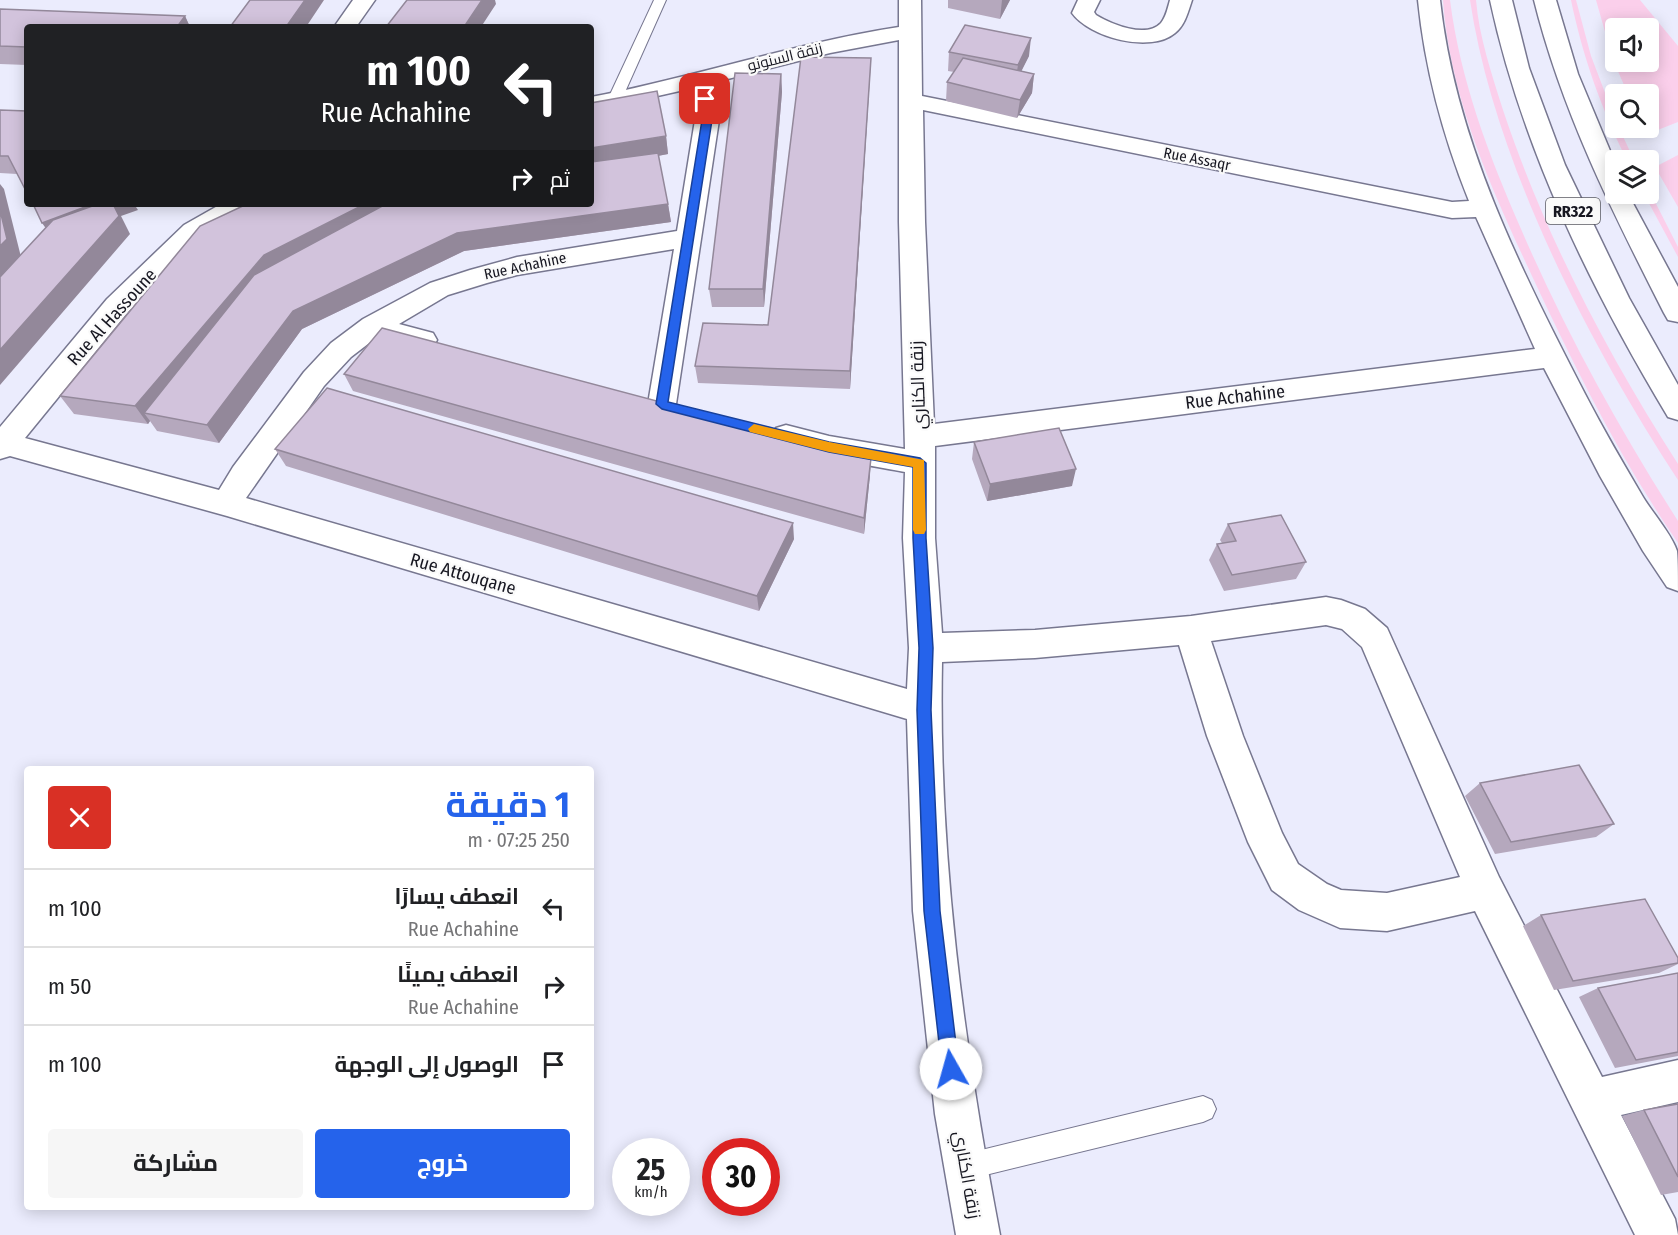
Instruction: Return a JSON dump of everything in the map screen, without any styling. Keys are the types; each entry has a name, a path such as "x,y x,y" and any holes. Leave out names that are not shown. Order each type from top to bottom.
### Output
{"street":[{"path":"347,24 364,0"},
{"name":"زنقة الكناري","path":"910,0 912,222 920,450 920,538 926,648 924,710 932,911 956,1114 978,1235"},
{"path":"1089,0 1083,13 1087,20 1112,30 1151,34 1162,32 1170,26 1175,19 1181,0"},
{"path":"1429,0 1434,46 1445,96 1484,209 1551,357 1601,454 1678,578"},
{"name":"RR322","path":"1501,0 1520,78 1546,153 1615,296 1678,409"},
{"name":"RR322","path":"1545,0 1565,71 1605,170"},
{"name":"زنقة السنونو","path":"594,103 704,79 867,38 911,32"},
{"path":"661,404 707,120 704,79"},
{"name":"Rue Assaqr","path":"911,101 1452,210 1484,209"},
{"name":"RR322","path":"1622,204 1678,313"},
{"path":"186,207 193,231"},
{"name":"Rue Al Hassoune","path":"1,444 117,306 193,231 235,207"},
{"name":"Rue Achahine","path":"227,504 244,475 314,379 341,350 373,326 440,289 479,276 517,266 688,238"},
{"path":"373,326 446,347"},
{"name":"Rue Achahine","path":"762,431 829,447 920,450 1551,357"},
{"name":"Rue Attouqane","path":"1,444 227,504 924,710"},
{"path":"926,648 1035,645 1191,630 1326,611 1344,613 1363,625 1374,638 1485,890 1659,1235"},
{"path":"1191,630 1234,757 1267,842 1285,877 1313,897 1340,909 1387,912 1485,890"},
{"path":"1591,1101 1678,1081"}],"lane":[{"path":"614,100 660,0"},
{"path":"965,1167 1203,1109"}],"shaded area":[{"path":"1443,0 1450,0 1468,88 1487,146 1521,229 1594,378 1634,450 1678,521 1678,543 1637,479 1599,412 1548,310 1502,210 1463,107 1447,36"},
{"path":"1470,0 1476,0 1483,42 1503,110 1538,203 1603,336 1678,464 1678,480 1644,427 1579,311 1523,187 1500,124 1482,61"},
{"path":"1571,0 1576,0 1591,56 1605,93 1605,111 1601,102 1581,41"},
{"path":"1596,0 1640,0 1655,18 1605,18 1605,32"},
{"path":"1659,23 1678,46 1678,122 1659,129 1659,84 1624,84 1618,72 1659,72"},
{"path":"1617,138 1624,138 1629,150 1622,150"},
{"path":"1678,155 1678,207 1659,174 1659,165"},
{"path":"1649,204 1656,204 1678,247 1678,257"}],"building":[{"path":"250,0 305,0 288,24 232,24"},
{"path":"407,0 482,0 466,24 388,24"},
{"path":"0,9 185,16 179,24 24,24 24,47 0,46"},
{"path":"965,25 1031,38 1018,65 949,52"},
{"path":"801,57 871,58 850,371 695,366 703,323 768,325"},
{"path":"963,58 1034,74 1020,100 947,82"},
{"path":"735,73 781,74 763,289 709,289"},
{"path":"657,91 666,136 594,148 594,102"},
{"path":"0,110 24,111 24,187 8,156 0,156"},
{"path":"658,153 668,204 457,233 293,311 207,425 144,413 254,275 380,207 594,207 594,162"},
{"path":"34,207 85,207 42,223"},
{"path":"90,207 114,207 119,216 0,350 0,277 53,220"},
{"path":"241,207 359,207 264,255 135,406 60,396 200,226"},
{"path":"0,210 7,239 0,246"},
{"path":"382,328 871,458 864,518 344,374"},
{"path":"327,388 793,523 757,596 275,449"},
{"path":"1059,428 1076,469 990,484 974,442"},
{"path":"1281,515 1306,562 1232,575 1217,544 1236,541 1228,524"},
{"path":"1579,765 1614,824 1511,842 1480,783"},
{"path":"1645,899 1678,958 1678,963 1573,981 1541,915"},
{"path":"1678,973 1678,1052 1636,1060 1598,988"},
{"path":"1678,1104 1678,1177 1644,1110"}],"slow traffic":[{"path":"754,429 829,447 920,463 920,530"}],"route":[{"path":"705,99 707,120 662,404 829,447 920,463 920,538 926,648 924,710 932,911 951,1069"}]}
